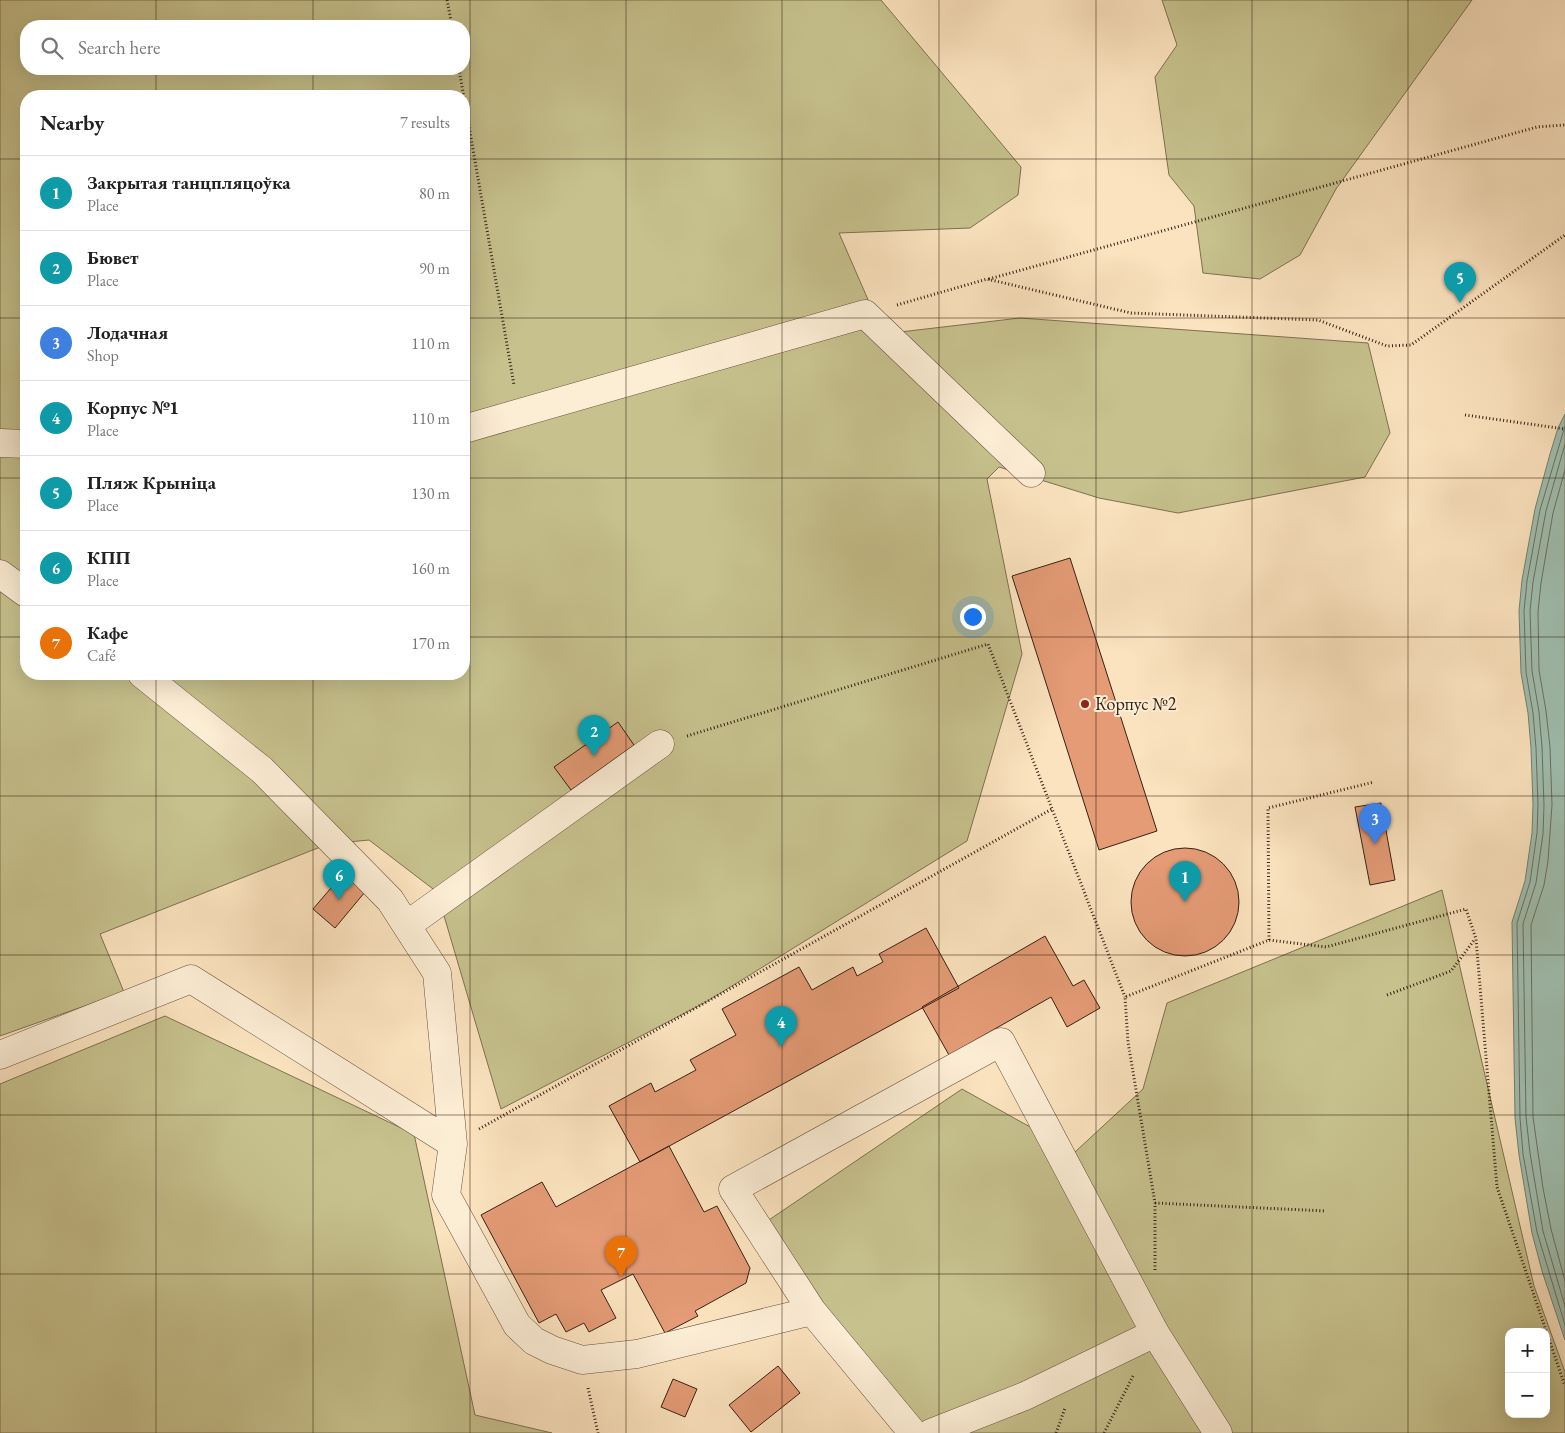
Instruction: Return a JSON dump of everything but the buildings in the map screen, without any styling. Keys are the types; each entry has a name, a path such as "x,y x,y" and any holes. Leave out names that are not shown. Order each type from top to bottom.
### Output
{"street":[{"path":"470,427 865,314 1031,473"},
{"path":"0,443 20,444"},
{"path":"0,574 20,589"},
{"path":"150,680 262,770 390,900 437,973 453,1144 446,1195 517,1325 534,1341 552,1350 582,1360 637,1354 812,1311"},
{"path":"406,925 660,744"},
{"path":"0,1055 191,979 453,1144"},
{"path":"913,1433 812,1311 734,1189 1001,1042 1154,1333 1218,1433"},
{"path":"931,1433 1025,1396 1154,1333"}],"path":[{"path":"447,0 451,20"},
{"path":"460,75 463,90"},
{"path":"865,314 1537,128 1565,125"},
{"path":"470,133 518,413"},
{"path":"987,279 1131,313 1318,320 1387,346 1411,345 1565,235"},
{"path":"1465,415 1565,429"},
{"path":"660,744 988,644 1125,997 1128,1042 1155,1203 1155,1273"},
{"path":"1269,940 1268,808 1374,782"},
{"path":"453,1144 1052,809"},
{"path":"1125,997 1269,940 1326,947 1466,909 1476,939 1497,1187 1565,1386"},
{"path":"1387,995 1451,971 1476,939"},
{"path":"1155,1203 1326,1211"},
{"path":"582,1360 598,1433"},
{"path":"1104,1433 1133,1375"}],"shaded area":[{"path":"0,0 881,0 1021,167 1018,195 970,228 839,233 883,334 1020,318 1368,343 1390,433 1365,477 1178,513 1099,498 999,467 987,479 1022,654 967,841 706,1002 501,1109 437,892 369,840 328,844 100,934 124,992 0,1036"},
{"path":"1162,0 1472,0 1336,189 1300,255 1260,279 1203,273 1194,206 1169,175 1155,77 1177,45"},
{"path":"1442,890 1534,1286 1549,1328 1505,1328 1505,1418 1550,1418 1550,1330 1565,1372 1565,1433 919,1433 763,1224 962,1089 1075,1152 1143,1089 1167,1003"},
{"path":"165,1016 414,1134 475,1415 552,1433 0,1433 0,1084"}],"water":[{"path":"1565,414 1565,1340 1542,1271 1532,1233 1519,1155 1515,1118 1512,922 1525,881 1532,833 1533,805 1528,713 1521,673 1519,611 1522,580 1535,509 1558,428"}],"place":[{"name":"Пляж Крыніца","path":"1460,303"},
{"name":"Корпус №2","path":"1085,704"},
{"name":"Бювет","path":"594,756"},
{"name":"Лодачная","path":"1375,844"},
{"name":"КПП","path":"339,900"},
{"name":"Закрытая танцпляцоўка","path":"1185,902"},
{"name":"Корпус №1","path":"781,1047"},
{"name":"Кафе","path":"621,1277"}]}
